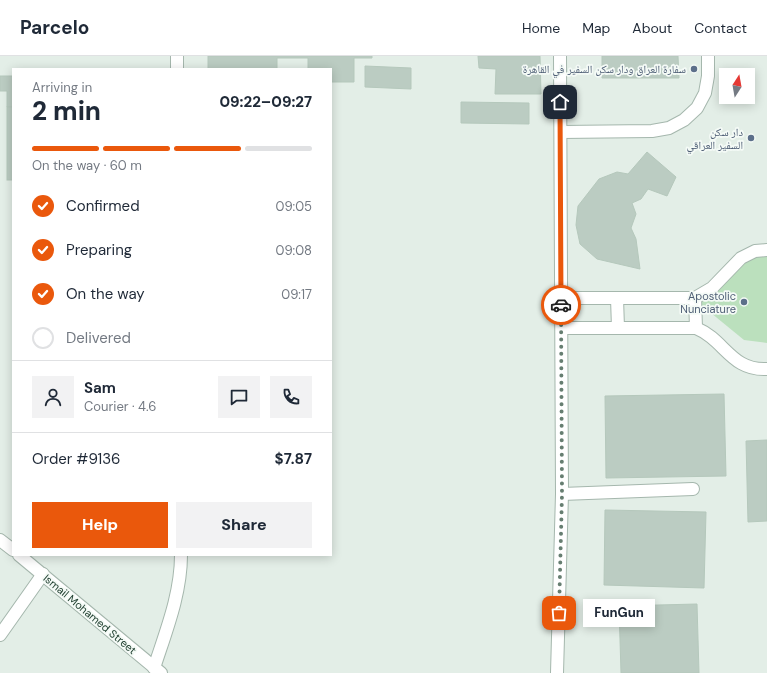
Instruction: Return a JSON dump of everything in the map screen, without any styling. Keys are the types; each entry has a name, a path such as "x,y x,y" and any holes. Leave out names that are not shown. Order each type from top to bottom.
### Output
{"street":[{"path":"177,56 177,68"},
{"path":"557,673 562,494 560,56"},
{"path":"560,132 652,131 669,128 684,120 697,108 705,93 708,76 708,56"},
{"path":"561,298 695,298 712,288 741,258 755,251 767,250"},
{"path":"617,298 618,328"},
{"path":"695,298 696,328"},
{"path":"562,328 696,328 711,336 737,361 755,370 767,369"},
{"path":"562,494 693,490"},
{"path":"0,540 12,549"},
{"name":"Ismail Mohamed Street","path":"20,556 158,670"},
{"path":"158,670 176,599 181,572 181,556"},
{"path":"0,635 43,574"}],"green space":[{"path":"755,251 767,255 767,343 744,340 700,304 725,277"}],"building":[{"path":"208,56 372,56 372,58 354,58 354,82 332,82 332,68 308,68 308,58 277,58 277,68 208,68"},
{"path":"478,56 540,56 541,94 495,94 496,69 479,68"},
{"path":"602,56 678,56 679,78 602,78"},
{"path":"365,66 411,68 411,89 365,87"},
{"path":"0,76 12,76 12,107 7,107 7,91 0,91"},
{"path":"461,102 529,103 529,124 461,123"},
{"path":"7,107 12,107 12,180 7,180"},
{"path":"647,152 676,177 667,196 648,189 641,199 632,203 636,214 631,228 636,239 640,269 597,259 580,244 576,225 578,206 599,179 617,172 628,174"},
{"path":"724,394 726,476 606,478 605,396"},
{"path":"767,440 767,521 748,522 746,441"},
{"path":"605,510 706,512 704,588 604,585"},
{"path":"697,604 699,673 621,673 619,606"}],"way so far":[{"path":"559,613 562,494 561,305"}],"place":[{"name":"سفارة العراق ودار سكن السفير في القاهرة","path":"694,69"},
{"name":"دار سكن السفير العراقي","path":"751,138"},
{"name":"Apostolic Nunciature","path":"744,302"},
{"name":"FunGun","path":"559,613"}],"route":[{"path":"560,102 561,305"}]}
